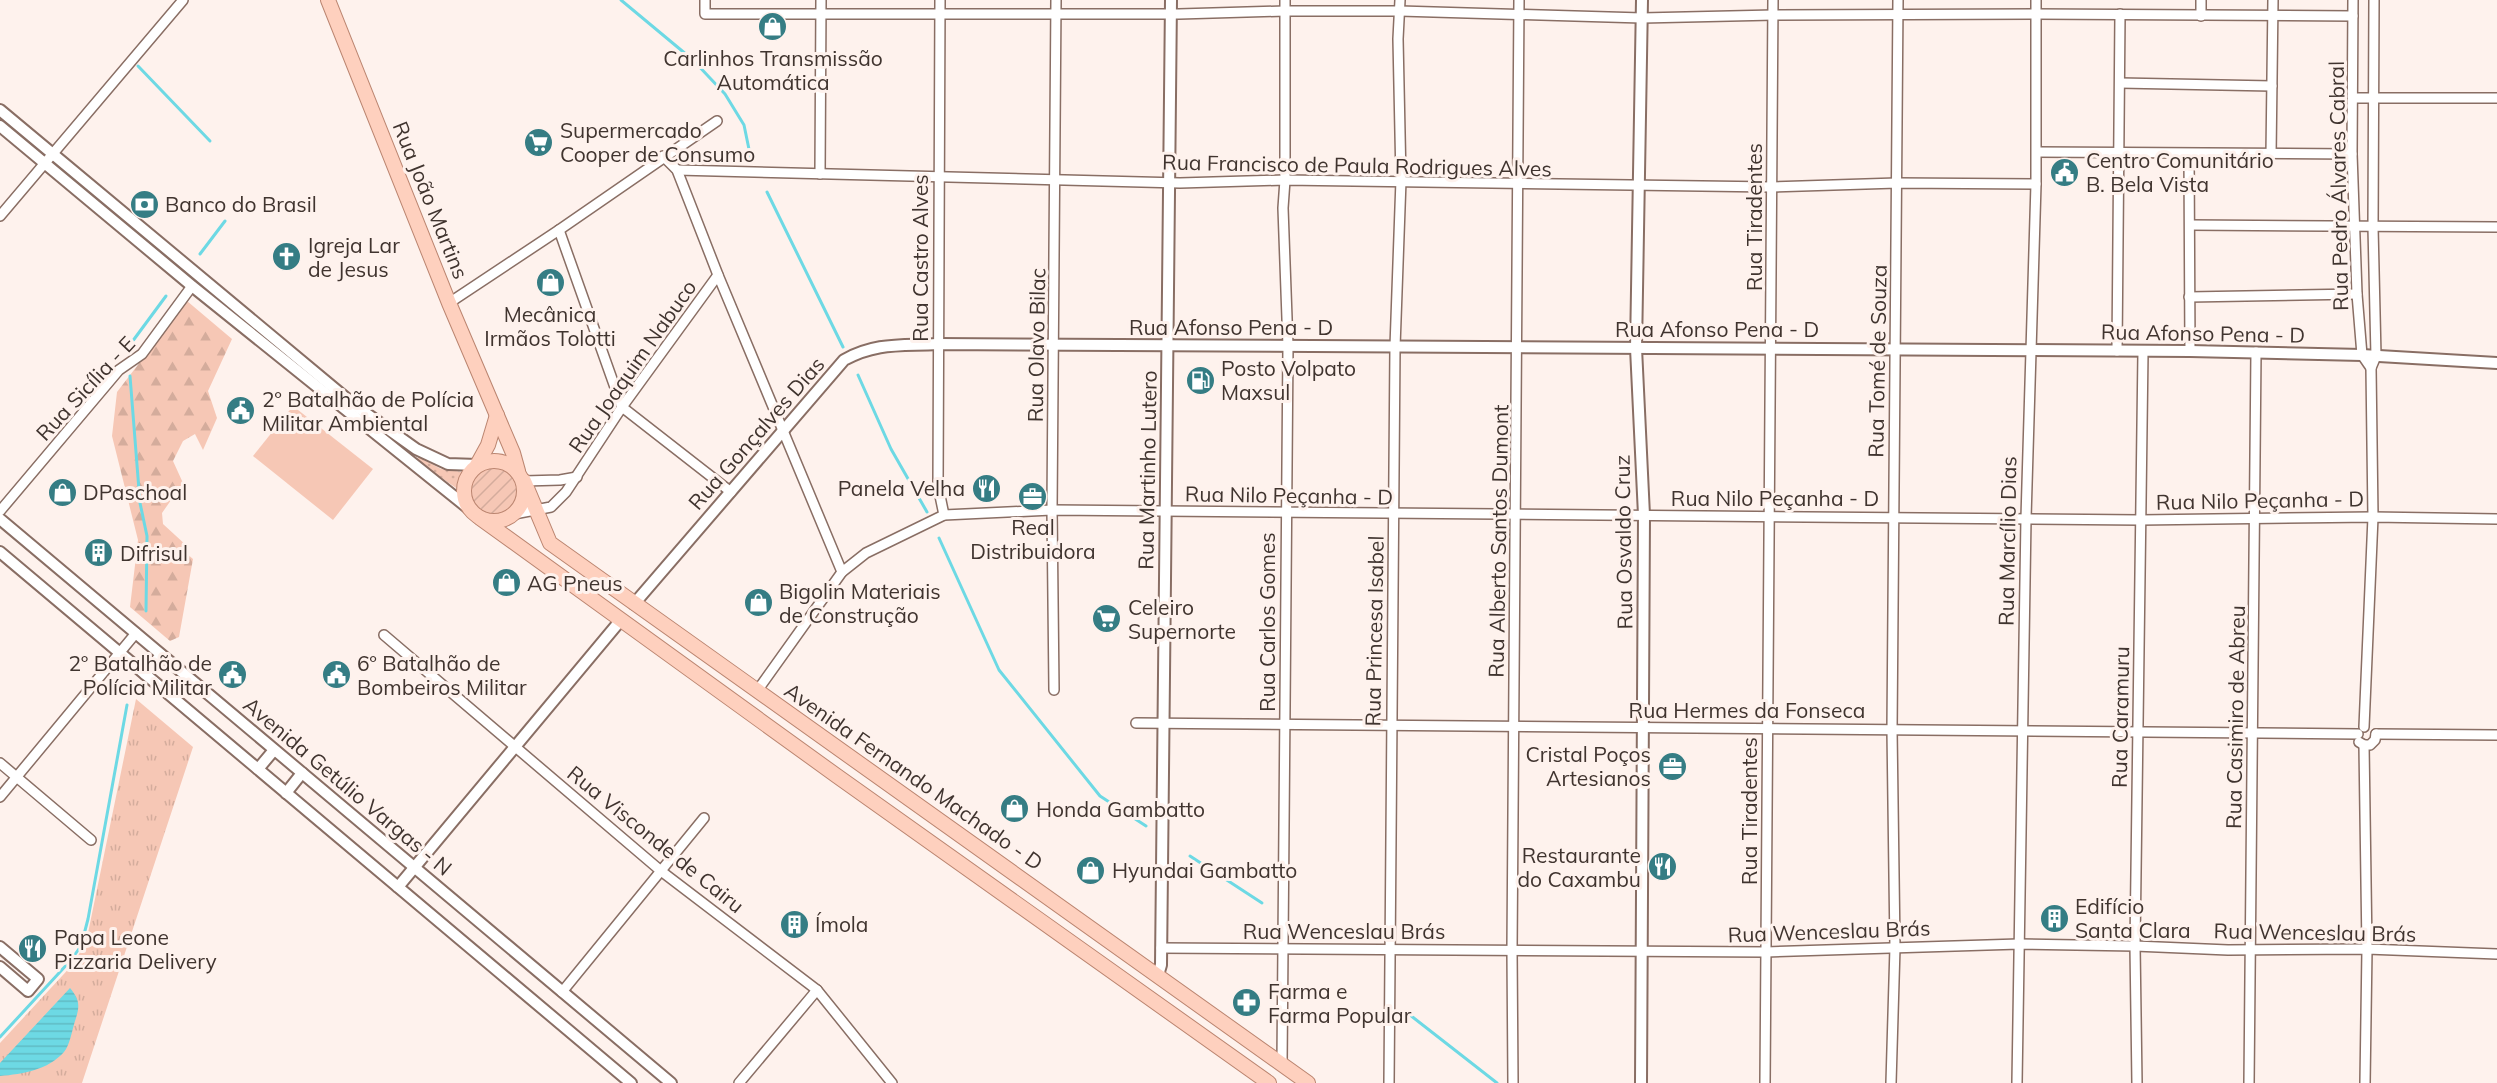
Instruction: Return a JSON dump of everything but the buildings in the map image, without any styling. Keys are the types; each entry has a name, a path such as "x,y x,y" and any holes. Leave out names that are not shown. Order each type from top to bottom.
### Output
{"main road":[{"name":"Rua João Martins","path":"328,0 521,476"},
{"path":"477,465 494,460 511,465 521,476 523,499 514,514 498,521 476,515 465,502 464,492 470,472 477,465 488,445 496,415"},
{"name":"Avenida Fernando Machado - D","path":"521,476 550,543 1308,1083"},
{"name":"Avenida Fernando Machado - D","path":"476,515 744,710 1269,1083"},
{"path":"744,710 757,691"},
{"path":"1014,902 1029,884"},
{"path":"1146,995 1158,975"}],"street":[{"path":"0,216 183,0"},
{"path":"705,0 705,14 1171,14 1400,11 1642,18 2036,14 2353,16"},
{"path":"820,174 821,0"},
{"name":"Rua Castro Alves","path":"940,0 938,486 944,515"},
{"name":"Rua Olavo Bilac","path":"1054,690 1052,510 1056,0"},
{"name":"Rua Martinho Lutero","path":"1158,975 1161,965 1171,0"},
{"name":"Rua Carlos Gomes","path":"1282,1064 1288,346 1283,208 1285,0"},
{"name":"Rua Princesa Isabel","path":"1389,1083 1395,347 1401,180 1398,39 1400,0"},
{"name":"Rua Alberto Santos Dumont","path":"1513,1083 1519,0"},
{"name":"Rua Osvaldo Cruz","path":"1641,1083 1644,515 1636,348 1642,0"},
{"name":"Rua Tiradentes","path":"1765,1083 1773,0"},
{"name":"Rua Tomé de Souza","path":"1891,1083 1894,946 1892,730 1898,0"},
{"name":"Rua Marcílio Dias","path":"2017,1083 2021,731 2037,152 2036,0"},
{"path":"2201,0 2201,16"},
{"path":"2271,155 2273,0"},
{"name":"Rua Pedro Álvares Cabral","path":"2353,0 2352,154 2357,294 2362,355"},
{"name":"Rua Pedro Álvares Cabral","path":"2361,730 2373,517 2371,368 2376,356 2372,98 2374,0"},
{"path":"2117,351 2120,15"},
{"path":"2120,83 2272,86"},
{"path":"2352,98 2497,98"},
{"path":"0,110 371,417 416,449 448,464 477,465"},
{"path":"449,303 717,121"},
{"name":"Avenida Fernando Machado - D","path":"0,126 363,426 476,515"},
{"path":"2037,152 2352,154"},
{"path":"2189,154 2190,351"},
{"path":"663,156 677,170 718,275 842,572"},
{"name":"Rua Francisco de Paula Rodrigues Alves","path":"677,170 1168,182 1401,180 1772,187 1897,183 2036,184"},
{"path":"2190,225 2497,227"},
{"path":"559,230 622,407 731,492"},
{"name":"Rua Joaquim Nabuco","path":"514,514 551,507 566,492 622,407 718,275"},
{"name":"Rua Sicília - E","path":"0,511 119,370 142,354 192,286"},
{"path":"2189,297 2357,294"},
{"name":"Rua Afonso Pena - D","path":"937,345 2190,351 2362,355 2497,363"},
{"name":"Rua Gonçalves Dias","path":"634,604 844,360 862,350 877,346 937,345"},
{"name":"Rua Caramuru","path":"2137,1083 2135,946 2143,352"},
{"name":"Rua Casimiro de Abreu","path":"2250,1083 2256,352"},
{"path":"2362,355 2371,368"},
{"path":"363,426 371,417"},
{"name":"Rua Joaquim Nabuco","path":"521,476 560,480 577,477"},
{"name":"Rua Nilo Peçanha - D","path":"944,515 1052,510 2140,520 2373,517 2497,519"},
{"path":"757,691 842,572 866,553 944,515"},
{"name":"Avenida Getúlio Vargas - N","path":"0,519 670,1083"},
{"path":"0,552 631,1083"},
{"path":"398,886 620,621"},
{"path":"0,797 136,633"},
{"name":"Rua Visconde de Cairu","path":"384,635 661,871 817,990 892,1083"},
{"path":"145,674 161,655"},
{"name":"Rua Hermes da Fonseca","path":"1136,723 2253,733 2361,730"},
{"path":"2365,1083 2367,949 2364,745 2358,739 2361,730 2371,728 2376,734 2497,735"},
{"path":"2364,745 2373,743 2376,734"},
{"path":"258,769 274,750"},
{"path":"0,763 91,840"},
{"path":"286,793 302,773"},
{"path":"562,992 704,818"},
{"name":"Rua Wenceslau Brás","path":"1161,948 1766,952 1894,946 2019,944 2250,950 2367,949 2497,954"},
{"path":"0,947 38,979 28,991 0,967"},
{"path":"739,1083 817,990"}],"green space":[{"path":"187,301 232,339 208,391 217,418 203,450 195,434 183,441 173,461 183,483 162,513 163,524 187,546 186,553 193,559 179,637 170,641 130,607 138,540 112,436 117,392"},
{"path":"293,406 373,469 333,520 253,456"},
{"path":"419,457 441,469 463,472 459,490 416,460"},
{"path":"488,467 498,467 513,477 517,491 513,505 507,511 498,515 488,515 473,505 469,496 469,486 479,471"},
{"path":"136,699 193,747 82,1083 0,1083 0,1043 75,962 87,938"}],"water":[{"path":"70,988 76,996 78,1007 64,1052 43,1067 0,1076 0,1063"}],"waterway":[{"path":"621,0 693,60 725,94 744,125 751,159"},
{"path":"138,66 210,141"},
{"path":"767,192 843,347"},
{"path":"200,254 225,221"},
{"path":"130,354 132,342 166,296"},
{"path":"858,375 891,449 927,512"},
{"path":"130,376 140,503 147,536 146,611"},
{"path":"939,538 999,670 1100,796 1146,826"},
{"path":"0,1037 71,960 81,946 88,919 127,705"},
{"path":"1190,856 1262,903"},
{"path":"1410,1015 1497,1083"}],"place":[{"name":"Carlinhos Transmissão Automática","path":"773,27"},
{"name":"Supermercado Cooper de Consumo","path":"539,142"},
{"name":"Centro Comunitário B. Bela Vista","path":"2065,172"},
{"name":"Banco do Brasil","path":"144,204"},
{"name":"Igreja Lar de Jesus","path":"287,257"},
{"name":"Mecânica Irmãos Tolotti","path":"550,283"},
{"name":"Posto Volpato Maxsul","path":"1200,380"},
{"name":"2º Batalhão de Polícia Militar Ambiental","path":"241,411"},
{"name":"Panela Velha","path":"986,488"},
{"name":"DPaschoal","path":"62,492"},
{"name":"Real Distribuidora","path":"1033,496"},
{"name":"Difrisul","path":"99,553"},
{"name":"AG Pneus","path":"506,583"},
{"name":"Bigolin Materiais de Construção","path":"758,603"},
{"name":"Celeiro Supernorte","path":"1107,619"},
{"name":"2º Batalhão de Polícia Militar","path":"233,675"},
{"name":"6º Batalhão de Bombeiros Militar","path":"336,675"},
{"name":"Cristal Poços Artesianos","path":"1672,766"},
{"name":"Honda Gambatto","path":"1015,809"},
{"name":"Restaurante do Caxambu","path":"1662,867"},
{"name":"Hyundai Gambatto","path":"1091,870"},
{"name":"Edifício Santa Clara","path":"2054,918"},
{"name":"Ímola","path":"794,924"},
{"name":"Papa Leone Pizzaria Delivery","path":"33,949"},
{"name":"Farma e Farma Popular","path":"1247,1003"}]}
